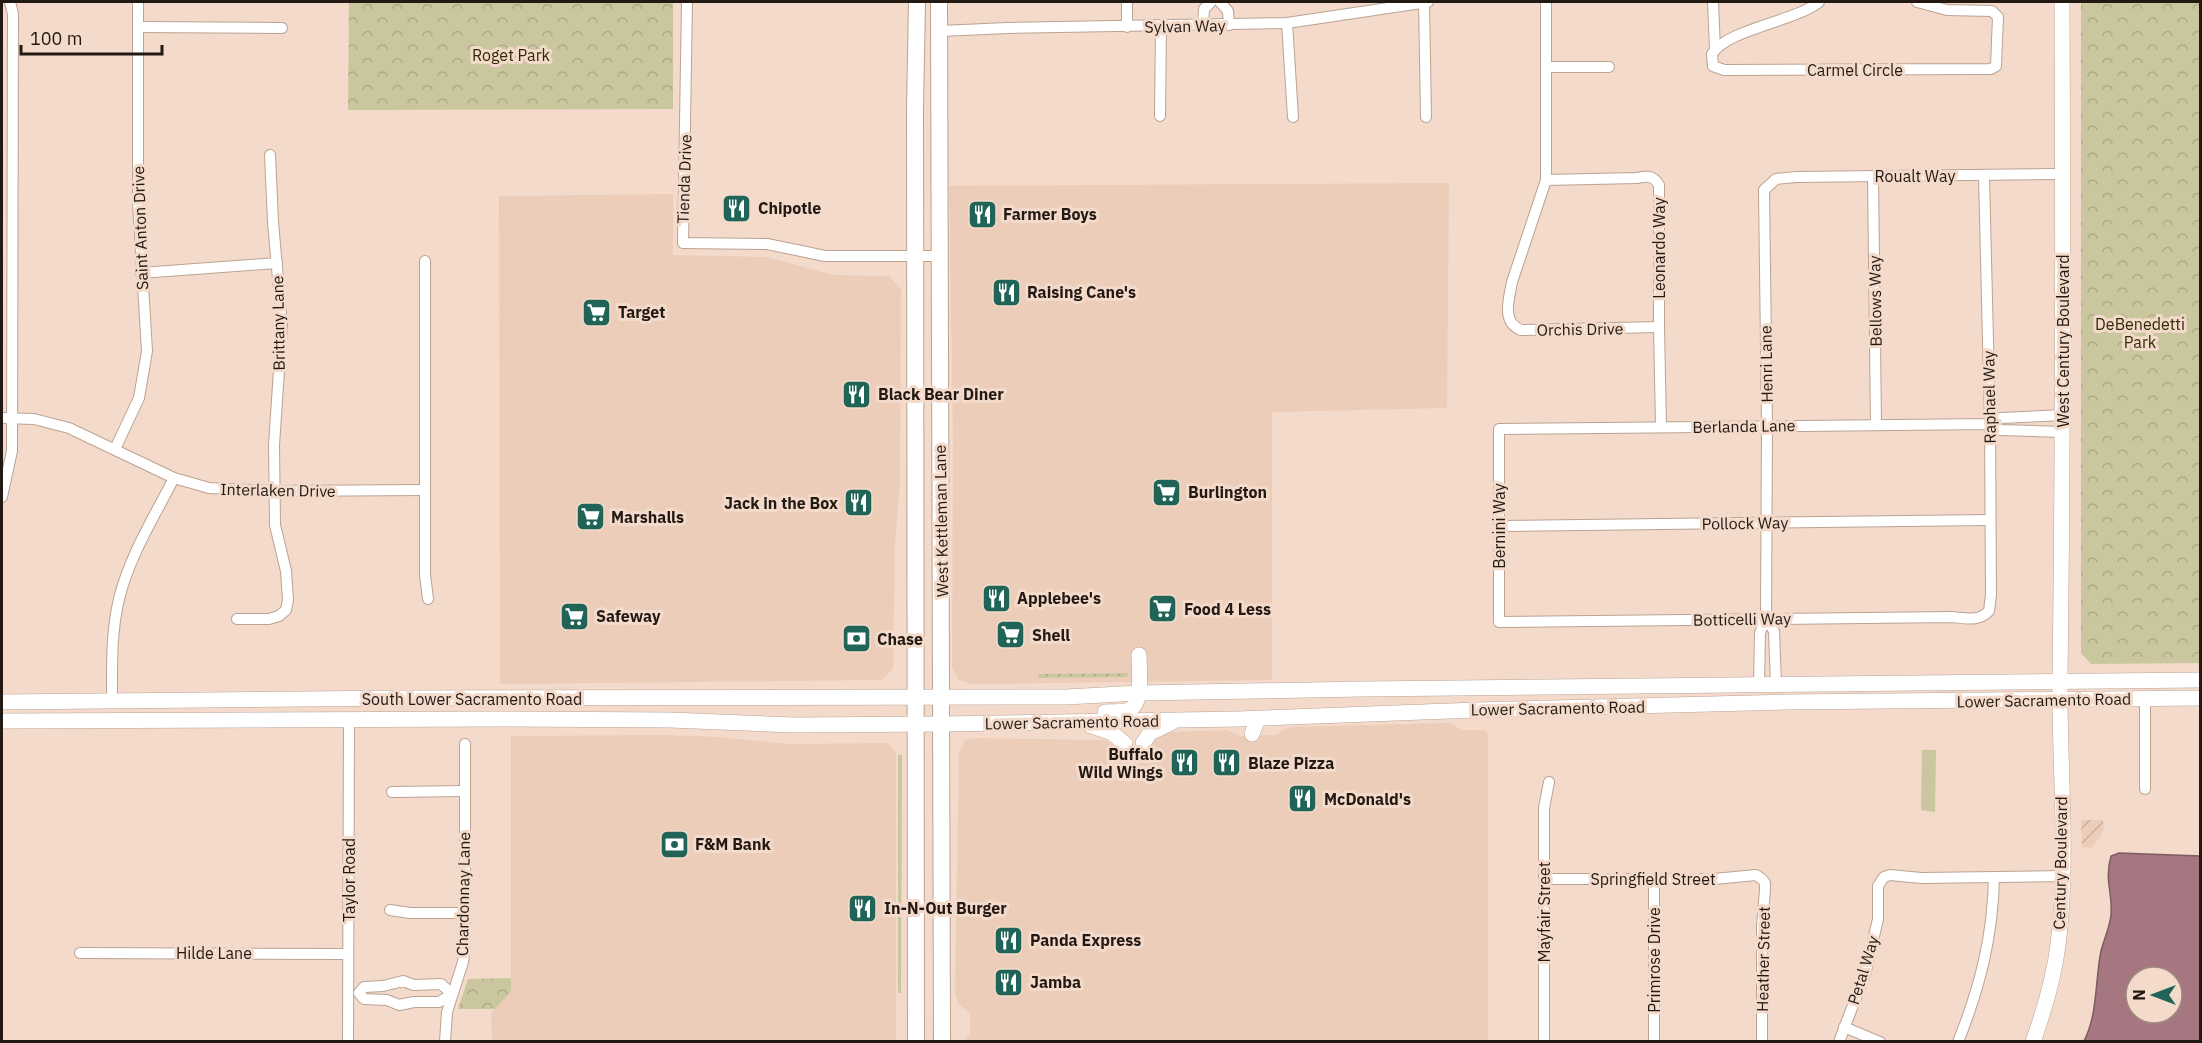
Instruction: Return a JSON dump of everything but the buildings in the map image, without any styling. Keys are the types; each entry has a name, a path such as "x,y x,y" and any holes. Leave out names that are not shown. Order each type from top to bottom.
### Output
{"main road":[{"name":"West Kettleman Lane","path":"916,1041 917,2"},
{"name":"West Kettleman Lane","path":"939,2 942,1041"},
{"name":"West Century Boulevard","path":"2060,681 2064,415 2062,2"},
{"path":"1065,722 1082,714 1130,710 1136,704 1139,693 1139,655"},
{"name":"Lower Sacramento Road","path":"942,698 1066,697 1139,693 2200,680"},
{"name":"Century Boulevard","path":"2033,1041 2044,1009 2058,947 2063,876 2060,681"},
{"name":"South Lower Sacramento Road","path":"2,702 942,698"},
{"name":"Lower Sacramento Road","path":"916,724 1188,720 1787,702 2200,698"},
{"path":"349,719 351,712 356,708 385,707 399,699"},
{"path":"1257,718 1258,734"},
{"name":"South Lower Sacramento Road","path":"2,721 349,719 634,720 795,725 916,724"},
{"path":"1143,743 1150,733 1158,728 1168,723 1188,720"},
{"path":"1065,722 1097,727 1112,733 1125,744"}],"street":[{"path":"2,497 11,459 7,418 13,14 10,2"},
{"name":"Saint Anton Drive","path":"115,449 139,398 146,363 147,340 141,273 137,176 138,2"},
{"name":"Tienda Drive","path":"687,2 683,243 767,244 825,256 938,256"},
{"path":"1127,2 1127,27"},
{"path":"1203,26 1204,9 1211,2"},
{"path":"1220,2 1228,11 1228,25"},
{"path":"1426,2 1426,117"},
{"name":"Sylvan Way","path":"940,31 1007,27 1287,23 1356,7 1426,2"},
{"path":"1546,2 1546,180"},
{"path":"1713,2 1715,50"},
{"path":"1715,50 1725,42 1801,12 1819,2"},
{"name":"Carmel Circle","path":"1715,50 1712,54 1713,66 1720,70 1991,69 1996,66 1998,17 1992,11 1947,10 1917,2"},
{"path":"1287,23 1293,117"},
{"path":"1160,116 1161,26"},
{"path":"138,27 282,28"},
{"path":"1546,67 1609,67"},
{"name":"Brittany Lane","path":"237,619 269,619 279,616 286,610 288,600 286,571 275,531 275,430 282,333 270,155"},
{"name":"Roualt Way","path":"1768,184 1776,179 1796,177 2063,174"},
{"name":"Leonardo Way","path":"1546,180 1648,176 1656,179 1659,185 1661,427"},
{"name":"Raphael Way","path":"1984,176 1990,424 1990,595 1989,611 1984,616"},
{"name":"Bellows Way","path":"1873,177 1876,425"},
{"name":"Orchis Drive","path":"1546,180 1512,282 1508,310 1509,321 1513,327 1521,330 1659,327"},
{"name":"Henri Lane","path":"1759,685 1760,633 1766,618 1767,426 1763,199 1764,190 1768,184"},
{"path":"425,261 425,575 428,599"},
{"path":"141,273 277,263"},
{"name":"Berlanda Lane","path":"1499,429 1990,424 2001,418 2064,415"},
{"name":"Interlaken Drive","path":"7,418 34,419 58,424 80,432 174,478 209,488 274,491 425,490"},
{"name":"Berlanda Lane","path":"1990,424 2001,430 2063,432"},
{"name":"Bernini Way","path":"1499,429 1499,622"},
{"path":"112,700 114,631 119,597 130,567 174,478"},
{"name":"Pollock Way","path":"1499,526 1990,520"},
{"name":"Botticelli Way","path":"1499,622 1766,618 1952,617 1977,619 1984,616"},
{"name":"Henri Lane","path":"1766,618 1774,631 1776,684"},
{"path":"2145,698 2145,789"},
{"name":"Taylor Road","path":"348,1041 353,993 348,954 349,719"},
{"name":"Chardonnay Lane","path":"445,1041 447,1012 463,962 465,744"},
{"name":"Mayfair Street","path":"1544,1041 1544,808 1549,782"},
{"path":"392,792 465,791"},
{"name":"Springfield Street","path":"1544,879 1714,879 1756,875 1762,879"},
{"name":"Petal Way","path":"1839,1041 1869,962 1878,919 1878,886 1884,877 1890,875 1921,878 1994,877"},
{"path":"1958,1041 1974,1001 1986,957 1993,910 1994,877 2063,876"},
{"name":"Primrose Drive","path":"1654,879 1654,1041"},
{"name":"Heather Street","path":"1762,879 1765,883 1765,890 1762,926 1762,1041"},
{"path":"390,910 410,913 465,913"},
{"name":"Hilde Lane","path":"80,953 348,954"},
{"path":"403,981 414,985 441,984 452,994 439,1002 414,1002 399,1005 387,1000 364,999 353,993 364,987 383,987 403,981"},
{"path":"414,985 414,1002"},
{"path":"1844,1027 1880,1041"}],"shaded area":[{"path":"1449,183 1447,408 1272,412 1272,680 971,684 959,680 952,668 953,440 949,186"},
{"path":"673,194 673,255 767,257 832,275 889,276 901,289 900,483 895,544 893,669 882,680 500,684 499,196"},
{"path":"1449,723 1463,730 1486,730 1485,733 1488,733 1488,1041 963,1041 970,1034 970,1014 958,1003 955,992 959,753 965,740 974,738 1104,740 1116,746 1147,745 1170,732 1227,730 1241,736 1276,735 1291,727"},
{"path":"666,735 790,744 888,743 896,752 896,1041 492,1041 491,1013 511,991 511,736"},
{"path":"2081,820 2103,820 2104,828 2101,836 2091,848 2082,847"},
{"path":"2119,853 2200,856 2200,1041 2084,1041 2092,1020 2099,962 2110,920 2109,865 2111,856"}],"green space":[{"name":"Roget Park","path":"349,2 673,2 673,109 348,110"},
{"name":"DeBenedetti Park","path":"2081,2 2200,2 2200,663 2091,664 2081,653"},
{"path":"1129,673 1126,677 1039,678 1038,674"},
{"path":"1922,750 1936,750 1935,812 1921,810"},
{"path":"898,755 902,755 901,993 898,993"},
{"path":"511,978 511,991 495,1009 458,1009 468,979"}],"place":[{"name":"Chipotle","path":"737,208"},
{"name":"Farmer Boys","path":"982,214"},
{"name":"Raising Cane's","path":"1006,292"},
{"name":"Target","path":"597,312"},
{"name":"Black Bear Diner","path":"857,394"},
{"name":"Burlington","path":"1167,492"},
{"name":"Jack in the Box","path":"859,503"},
{"name":"Marshalls","path":"590,517"},
{"name":"Applebee's","path":"996,598"},
{"name":"Food 4 Less","path":"1163,609"},
{"name":"Safeway","path":"575,616"},
{"name":"Shell","path":"1011,635"},
{"name":"Chase","path":"856,639"},
{"name":"Buffalo Wild Wings","path":"1184,763"},
{"name":"Blaze Pizza","path":"1227,763"},
{"name":"McDonald's","path":"1303,799"},
{"name":"F&M Bank","path":"674,844"},
{"name":"In-N-Out Burger","path":"863,908"},
{"name":"Panda Express","path":"1009,940"},
{"name":"Jamba","path":"1009,982"}]}
